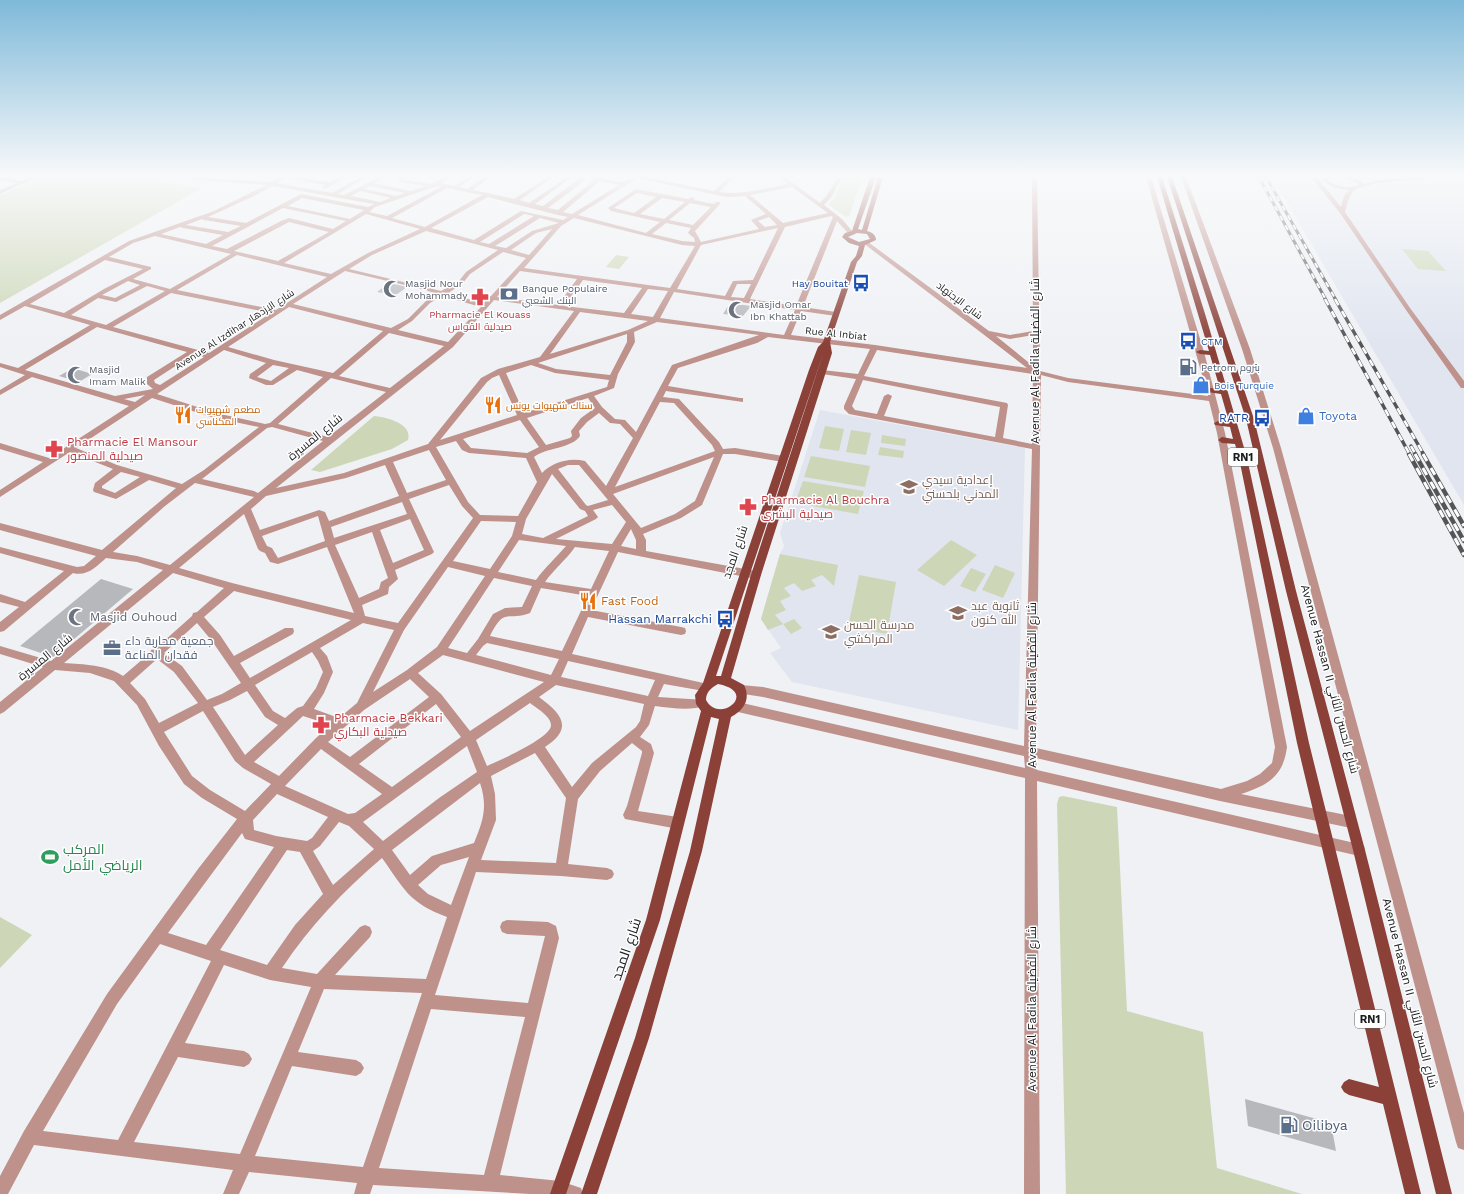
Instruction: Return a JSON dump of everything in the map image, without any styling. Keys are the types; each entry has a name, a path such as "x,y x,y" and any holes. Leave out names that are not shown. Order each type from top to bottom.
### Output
{"main road":[{"name":"شارع المجد","path":"851,233 846,235 845,238 853,243 852,255 854,262"},
{"name":"شارع المجد","path":"706,685 822,347 826,342 854,262 859,256 864,243 873,240 873,237 867,233"},
{"name":"RN1","path":"1176,233 1225,392 1243,458 1303,743 1414,1194"},
{"name":"Avenue Hassan II شارع الحسن الثاني","path":"1188,233 1250,419 1291,591 1359,850 1444,1194"},
{"path":"853,243 864,243"},
{"name":"شارع المجد","path":"725,680 756,575 828,353 826,342"},
{"path":"1200,352 1212,353"},
{"path":"1211,395 1225,392"},
{"path":"1218,423 1233,425"},
{"path":"1222,440 1238,442"},
{"path":"718,680 725,680 732,682 741,690 742,699 738,707 726,714 719,714 704,706 701,692 706,685 718,680"},
{"name":"شارع المجد","path":"564,1192 653,920 678,823 704,706"},
{"path":"589,1194 642,1038 696,851 726,714"},
{"path":"1349,1087 1390,1098"}],"street":[{"path":"0,318 131,242 158,233"},
{"path":"167,237 174,233"},
{"path":"221,233 228,234"},
{"path":"229,252 263,233"},
{"path":"277,262 327,233"},
{"name":"Avenue Al Izdihar شارع الإزدهار","path":"0,494 343,269 370,254 417,233"},
{"path":"438,233 530,257"},
{"path":"474,243 490,233"},
{"path":"489,247 512,233"},
{"path":"0,559 4,551 71,570 77,571 87,569 183,487 269,426 353,361 366,348 389,331 410,320 428,302 461,282 468,273 475,268 533,233"},
{"name":"شارع المسيرة","path":"0,709 174,569 329,440 450,345 553,233"},
{"path":"638,233 682,243 699,244 751,233"},
{"path":"682,243 690,233"},
{"path":"431,446 484,380 501,371 630,331 655,320 699,244 695,233"},
{"path":"746,301 779,233"},
{"path":"787,338 827,233"},
{"name":"Avenue Al Fadila شارع الفضيلة","path":"1032,1194 1030,752 1035,447 1039,373 1035,333 1035,233"},
{"path":"1165,233 1200,352 1222,440 1281,747 1276,768 1266,777 1246,787 1220,794"},
{"path":"1203,233 1255,376 1276,442 1464,1142"},
{"path":"1355,233 1464,386"},
{"path":"153,234 332,276"},
{"path":"207,246 228,234"},
{"name":"شارع الإجتهاد","path":"864,243 986,332 1039,373"},
{"path":"106,327 238,253"},
{"path":"64,316 127,279 149,268 104,258"},
{"name":"Rue Al Inbiat","path":"343,269 428,289 443,294 489,302 579,309 787,338 875,347 1039,373 1068,380 1211,395"},
{"path":"518,270 646,286 836,314"},
{"path":"560,307 581,278"},
{"path":"127,279 171,291 276,312"},
{"path":"728,298 735,282 755,282"},
{"path":"97,296 116,300 146,284"},
{"path":"626,316 646,286"},
{"path":"24,304 210,356"},
{"path":"288,305 450,345"},
{"path":"544,357 579,309"},
{"path":"20,370 54,351 70,339 96,324"},
{"path":"264,494 346,475 610,388 613,378 631,342 630,331"},
{"path":"986,332 1010,337 1035,333"},
{"path":"607,493 676,367 754,341 766,335"},
{"path":"875,347 860,377 848,409 852,412 1035,447"},
{"path":"223,348 295,368 392,391"},
{"path":"161,389 154,387 151,384 150,379 193,351"},
{"path":"272,362 253,376 253,378 273,383 295,368"},
{"path":"529,362 555,371 613,378"},
{"path":"0,365 136,405"},
{"path":"501,371 522,417 544,448"},
{"path":"822,372 860,377 1004,405 999,440"},
{"path":"0,393 30,375"},
{"path":"664,388 740,400"},
{"path":"116,399 161,389"},
{"path":"151,395 214,415 329,440"},
{"path":"590,395 599,410 613,422 622,422 637,438"},
{"path":"880,417 888,396"},
{"path":"638,533 694,508 699,503 720,452 716,444 680,405 672,400 658,398"},
{"path":"458,438 465,448 469,450 529,456 544,448 572,440 576,436 575,431 577,426 599,410"},
{"path":"0,446 51,461"},
{"path":"431,446 465,504 478,518 521,519"},
{"path":"70,449 119,468 183,487"},
{"path":"607,493 720,452 735,451 783,459"},
{"path":"529,456 542,482"},
{"path":"388,461 429,552 390,568"},
{"path":"0,1192 30,1137 112,999 157,936 246,818 320,742 360,707 411,673 441,650 517,536 521,519 542,482 552,468 572,462 582,464 614,500 638,533 641,540 641,553"},
{"path":"119,468 98,485 97,490 116,496 147,477"},
{"path":"544,541 580,522 593,517 588,509 583,507 552,468"},
{"path":"194,480 254,494"},
{"path":"326,525 451,481"},
{"path":"588,509 614,500"},
{"path":"246,508 263,549 269,550 273,560 278,560 413,515"},
{"path":"257,534 319,513 322,514 330,543 356,603 361,619"},
{"path":"360,707 400,628 478,518"},
{"path":"155,653 168,659 178,669 231,746 245,762 278,786 347,820 352,820 362,817 469,738 554,681 615,548 630,522"},
{"path":"0,526 10,530 103,554 137,559 232,587 400,628"},
{"path":"356,603 384,591 384,585 393,579 375,528"},
{"path":"517,536 544,541 615,548 756,575"},
{"path":"469,658 483,639 497,615 506,611 519,612 526,610 538,584 548,570 562,559 573,544"},
{"path":"446,563 538,584 594,593"},
{"path":"0,628 71,570"},
{"path":"123,683 197,616 232,587"},
{"path":"0,598 27,606"},
{"path":"585,613 681,631"},
{"path":"197,616 216,638 269,714 285,724"},
{"path":"157,730 191,711 226,697 361,619"},
{"path":"233,662 289,631"},
{"path":"483,639 566,655 656,675 662,680 706,685"},
{"path":"306,711 320,690 328,672 323,659 314,647"},
{"path":"0,650 54,666 90,669 105,672 118,678 141,702 188,780 206,794 246,818 249,835 304,847 316,842 337,815"},
{"path":"441,650 554,681 651,702 704,706"},
{"path":"362,1194 456,913 490,820 489,794 484,774 469,738 437,697 411,673"},
{"path":"561,870 572,797 610,753 640,730 645,722 651,702 662,680"},
{"path":"741,690 763,692 1220,794 1321,814 1351,822"},
{"path":"350,764 437,697"},
{"path":"270,973 299,932 331,895 383,849 440,805 484,774 537,746 552,736 557,728 555,718 531,697"},
{"path":"738,707 1359,850"},
{"path":"245,762 298,712 306,711 341,724"},
{"path":"632,737 647,748 648,753 633,807 629,815 678,823"},
{"path":"320,742 393,794"},
{"path":"537,746 572,797"},
{"path":"352,820 383,849 408,885 423,899 436,906 456,913"},
{"path":"122,1148 174,1049 215,955 284,843"},
{"path":"304,847 331,895"},
{"path":"408,885 437,860 480,848"},
{"path":"473,866 561,870 607,874"},
{"path":"490,1183 551,945 552,934 548,929 507,927"},
{"path":"231,1194 320,982 365,932"},
{"path":"157,936 270,973 320,982 432,986"},
{"path":"427,1001 534,1011"},
{"path":"174,1049 244,1059"},
{"path":"289,1058 356,1068"},
{"path":"30,1137 368,1176 490,1183 564,1192"}],"shaded area":[{"path":"1305,233 1464,233 1464,505"},
{"path":"820,410 1025,448 1018,730 792,682 770,653 781,648 761,619 780,554 784,546 780,533"}],"green space":[{"path":"0,233 123,233 0,303"},
{"path":"1402,249 1428,251 1446,271 1418,269"},
{"path":"616,255 629,257 619,269 606,267"},
{"path":"374,416 385,418 402,425 408,434 408,440 392,449 320,472 311,470"},
{"path":"825,426 844,429 839,451 819,448"},
{"path":"851,430 871,433 866,455 846,452"},
{"path":"882,435 906,439 905,446 881,443"},
{"path":"880,447 904,451 903,458 878,455"},
{"path":"811,456 870,466 865,487 804,477"},
{"path":"803,481 864,491 858,514 795,503"},
{"path":"951,540 977,555 944,586 917,570"},
{"path":"780,554 838,565 834,586 822,575 811,580 816,586 802,591 794,583 784,588 791,596 780,601 786,610 775,615 783,624 768,630 761,619"},
{"path":"995,565 1015,573 1003,598 982,590"},
{"path":"971,568 986,574 975,592 960,586"},
{"path":"859,575 896,582 887,634 848,627"},
{"path":"794,619 802,628 791,634 783,624"},
{"path":"1063,796 1117,807 1127,1011 1203,1032 1217,1168 1302,1194 1066,1194 1057,804 1059,797"},
{"path":"0,917 32,935 0,968"}],"building":[{"name":"Masjid Nour Mohammady","path":"389,283 407,287 396,295 377,292"},
{"name":"Masjid Omar Ibn Khattab","path":"730,303 751,306 743,316 723,314"},
{"name":"Masjid Imam Malik","path":"73,368 92,374 79,382 59,376"},
{"name":"Masjid Ouhoud","path":"101,579 133,589 53,657 20,646"},
{"name":"Oilibya","path":"1245,1099 1331,1123 1336,1151 1248,1126"}],"railway":[{"path":"1289,233 1326,300"},
{"path":"1298,233 1336,300"},
{"path":"1325,299 1410,455"},
{"path":"1335,299 1424,455"},
{"path":"1411,446 1416,455"},
{"path":"1409,454 1464,555"},
{"path":"1415,454 1464,541"},
{"path":"1423,454 1464,526"}],"place":[{"name":"Hay Bouitat","path":"861,283"},
{"name":"Masjid Nour Mohammady","path":"392,289"},
{"name":"Banque Populaire البنك الشعبي","path":"509,294"},
{"name":"Pharmacie El Kouass صيدلية القواس","path":"480,297"},
{"name":"Masjid Omar Ibn Khattab","path":"737,310"},
{"name":"CTM","path":"1188,341"},
{"name":"Petrom بتروم","path":"1188,367"},
{"name":"Masjid Imam Malik","path":"76,375"},
{"name":"Bois Turquie","path":"1201,385"},
{"name":"سناك شهيوات يونس","path":"493,405"},
{"name":"مطعم شهيوات المكناسي","path":"183,415"},
{"name":"Toyota","path":"1306,416"},
{"name":"RATR","path":"1262,418"},
{"name":"Pharmacie El Mansour صيدلية المنصور","path":"54,449"},
{"name":"إعدادية سيدي المدني بلحسني","path":"909,487"},
{"name":"Pharmacie Al Bouchra صيدلية البشرى","path":"748,507"},
{"name":"Fast Food","path":"588,601"},
{"name":"ثانوية عبد الله كنون","path":"958,613"},
{"name":"Masjid Ouhoud","path":"77,617"},
{"name":"Hassan Marrakchi","path":"725,619"},
{"name":"مدرسة الحسن المراكشي","path":"831,632"},
{"name":"جمعية محاربة داء فقدان المناعة","path":"112,648"},
{"name":"Pharmacie Bekkari صيدلية البكاري","path":"321,725"},
{"name":"المركب الرياضي الأمل","path":"50,857"},
{"name":"Oilibya","path":"1289,1125"}]}
